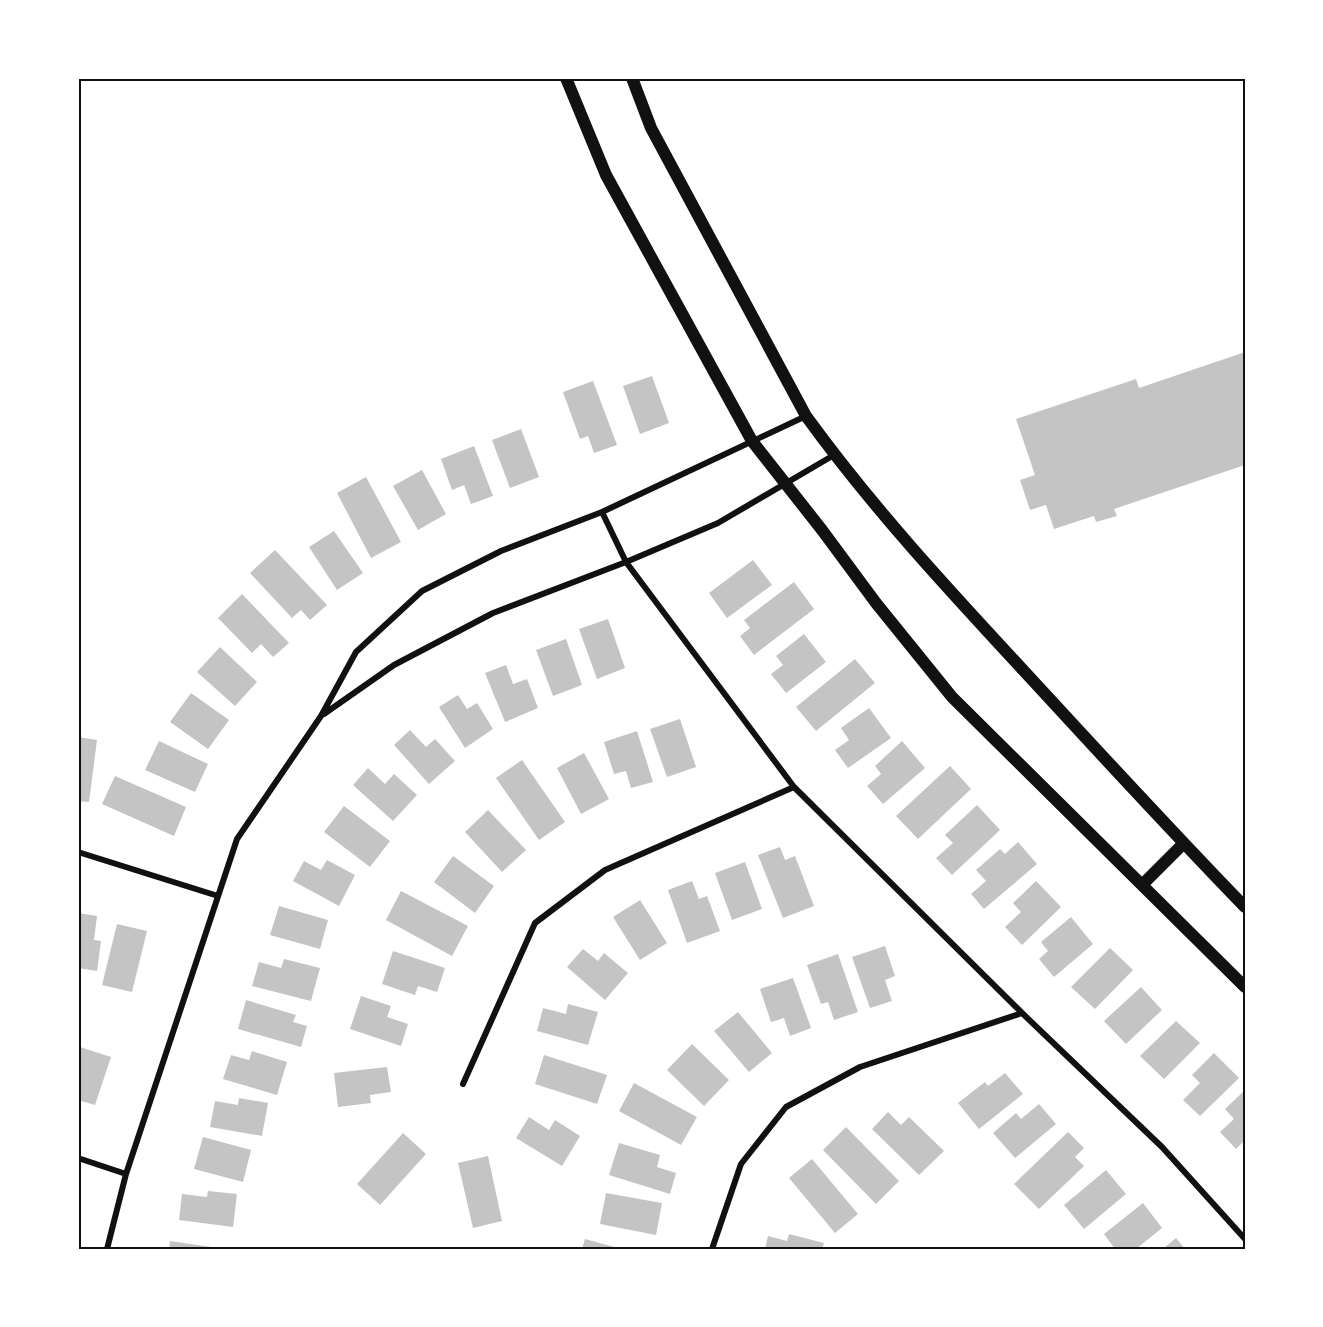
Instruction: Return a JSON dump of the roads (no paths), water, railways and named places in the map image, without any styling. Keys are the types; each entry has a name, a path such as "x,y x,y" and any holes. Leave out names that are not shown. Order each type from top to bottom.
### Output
{"main road":[{"path":"566,78 606,175 752,441 784,484 952,697 1245,987"},
{"path":"632,78 651,128 806,416 834,455 917,555 1245,907"},
{"path":"1142,885 1183,843"}],"street":[{"path":"107,1249 126,1174 237,839 321,716 356,652 422,591 501,551 602,512 806,416"},
{"path":"321,716 394,665 493,613 626,562 718,523 834,455"},
{"path":"602,512 626,562 794,787 1022,1013 1162,1147 1245,1239"},
{"path":"463,1084 535,923 605,870 794,787"},
{"path":"78,852 218,896"},
{"path":"712,1249 741,1164 786,1107 860,1067 1022,1013"},
{"path":"78,1158 126,1174"}]}
